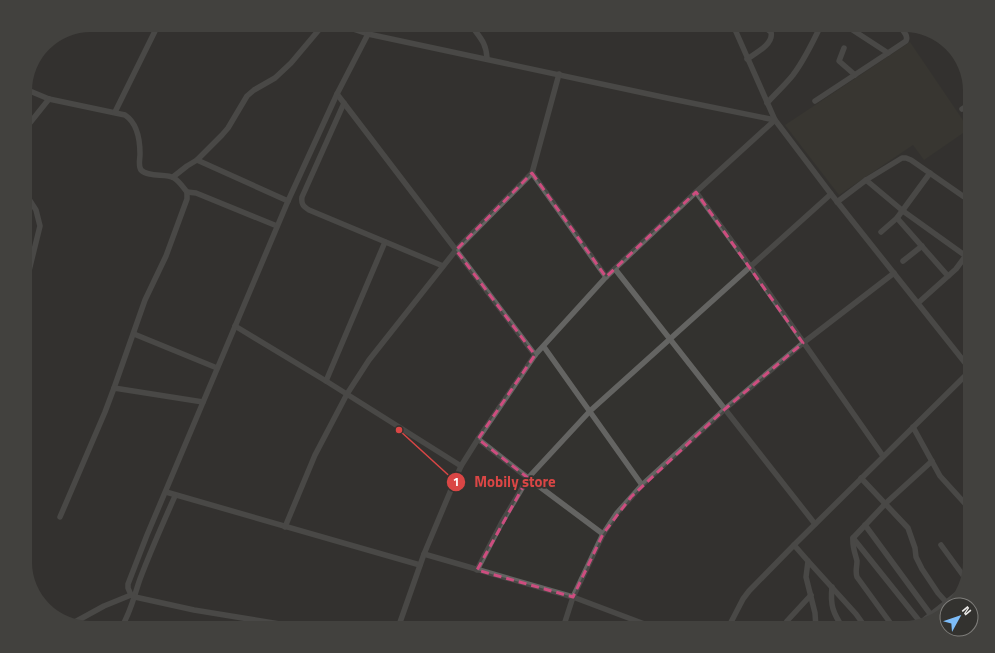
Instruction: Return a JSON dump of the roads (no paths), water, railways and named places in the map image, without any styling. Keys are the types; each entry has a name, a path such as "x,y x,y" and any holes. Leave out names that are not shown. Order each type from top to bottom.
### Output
{"street":[{"path":"115,112 155,32"},
{"path":"173,177 196,160 228,128 247,96 254,90 275,78 286,68 317,32"},
{"path":"362,32 775,120"},
{"path":"476,32 484,43 487,58"},
{"path":"736,32 775,120 837,202 963,361"},
{"path":"747,59 762,49 772,37 771,32"},
{"path":"767,102 790,79 811,48 818,32"},
{"path":"855,32 888,54"},
{"path":"815,102 906,41 907,35 904,32"},
{"path":"133,596 128,588 128,584 147,535 288,201 337,94 368,34"},
{"path":"844,48 839,61 855,75"},
{"path":"285,527 315,455 347,394 378,349 456,250 532,173 559,74"},
{"path":"32,92 49,99 125,115 130,118 135,126 140,152 139,166 142,170 148,173 173,177 187,192 196,193 277,226"},
{"path":"337,94 535,355"},
{"path":"32,120 49,99"},
{"path":"344,104 302,197 304,206 309,210 443,266"},
{"path":"400,621 424,554 462,466 478,439 535,355 544,347 606,277 775,120"},
{"path":"837,202 866,180 902,158 911,160 963,196"},
{"path":"196,160 288,201"},
{"path":"532,173 606,277"},
{"path":"881,232 903,211 930,173"},
{"path":"866,180 903,211 963,254"},
{"path":"60,517 105,412 146,300 166,256 187,199 187,192"},
{"path":"696,192 750,266 883,456"},
{"path":"476,570 528,478 590,411 669,338 831,194"},
{"path":"32,204 36,210 40,226 32,259"},
{"path":"897,218 948,276"},
{"path":"326,381 385,242"},
{"path":"903,261 922,246"},
{"path":"918,303 963,262"},
{"path":"615,269 815,524"},
{"path":"565,621 573,597 603,534 617,513 642,485 725,409 803,343 894,273"},
{"path":"235,326 462,466"},
{"path":"134,334 217,368"},
{"path":"544,347 642,485"},
{"path":"732,621 746,595 794,545 963,377"},
{"path":"114,388 203,402"},
{"path":"913,427 932,461 948,485 963,501"},
{"path":"478,439 603,534"},
{"path":"889,621 857,577 857,561 853,546 853,538 886,503 932,461"},
{"path":"861,478 908,528 915,548 916,557 922,569 942,597"},
{"path":"166,492 175,496 420,565"},
{"path":"124,621 155,539 175,496"},
{"path":"865,524 931,615"},
{"path":"147,535 155,539"},
{"path":"853,538 917,619"},
{"path":"794,545 861,621"},
{"path":"941,545 961,573"},
{"path":"424,554 573,597 636,621"},
{"path":"808,561 806,577 811,595 815,621"},
{"path":"832,587 832,606 839,621"},
{"path":"787,621 811,595"},
{"path":"78,619 104,606 133,596 194,610 261,621"}],"place":[{"name":"Mobily store","path":"399,430"}]}
